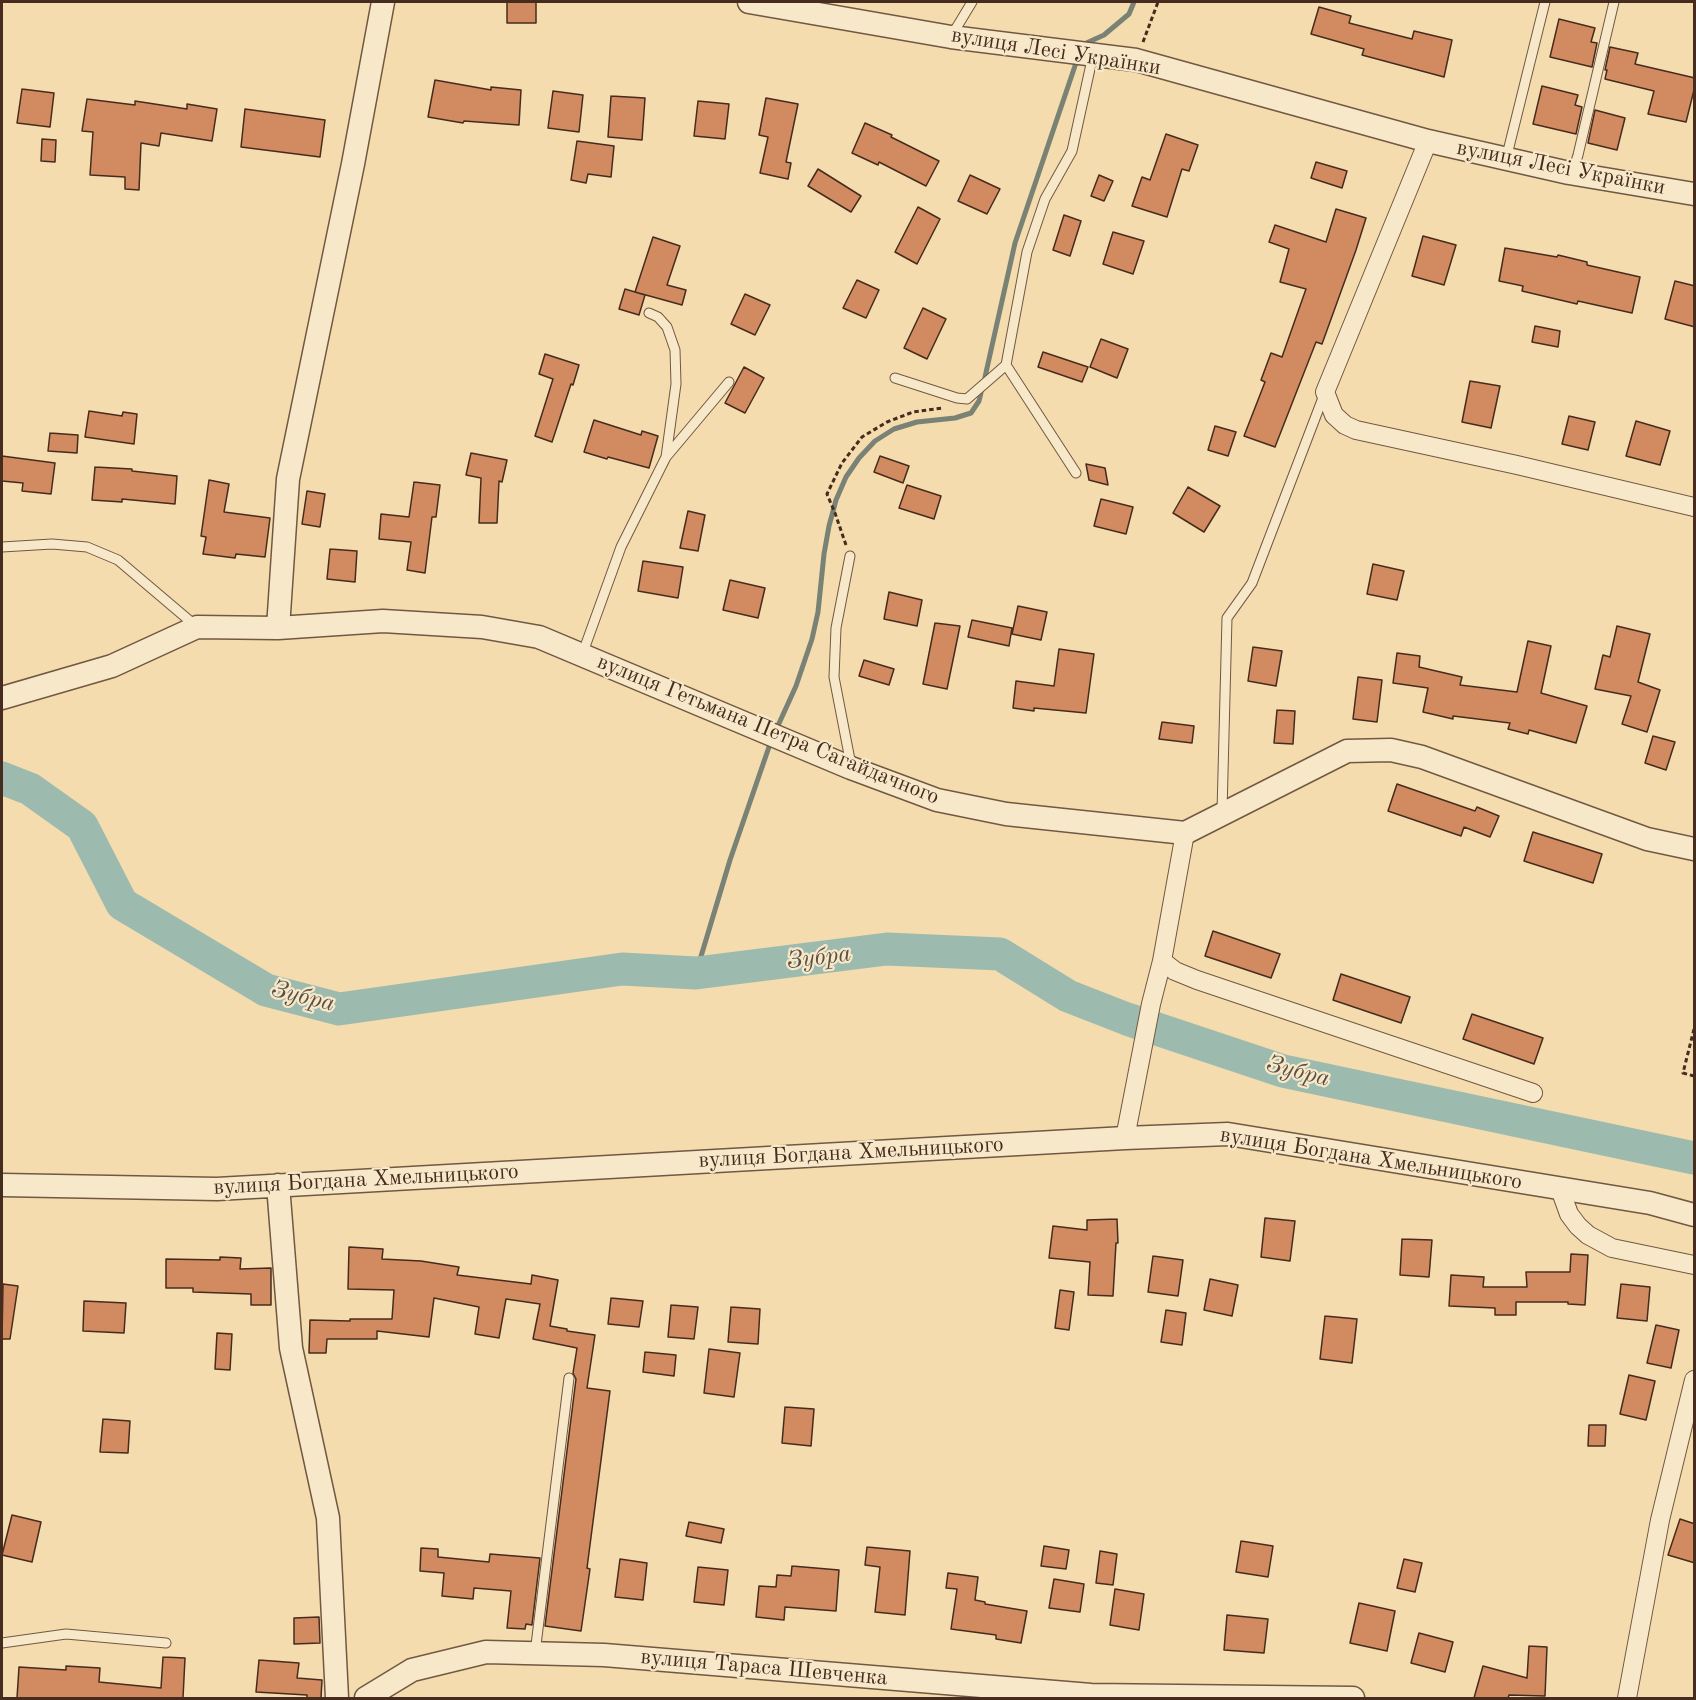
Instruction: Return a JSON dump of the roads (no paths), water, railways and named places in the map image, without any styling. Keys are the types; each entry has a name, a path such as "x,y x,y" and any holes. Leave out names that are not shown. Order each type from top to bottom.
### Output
{"street":[{"path":"278,628 288,479 353,164 383,2"},
{"name":"вулиця Лесі Українки","path":"749,2 951,37 1136,60 1428,141 1572,174 1695,194"},
{"name":"вулиця Лесі Українки","path":"1325,392 1428,141"},
{"path":"1325,392 1334,414 1345,425 1356,430 1695,507"},
{"name":"вулиця Гетьмана Петра Сагайдачного","path":"2,698 112,666 196,627 278,628 383,621 482,627 538,637 851,768 937,800 1005,814 1185,833"},
{"path":"1125,1138 1150,1004 1162,961 1185,833 1347,751 1391,750 1422,757 1647,839 1695,849"},
{"path":"1162,961 1175,971 1197,980 1533,1094"},
{"name":"вулиця Богдана Хмельницького","path":"2,1185 217,1189 1228,1134 1650,1203 1695,1215"},
{"path":"278,1185 291,1348 328,1518 337,1698"},
{"path":"1560,1189 1569,1214 1588,1235 1612,1248 1695,1265"},
{"path":"1627,1698 1660,1520 1695,1380"},
{"name":"вулиця Тараса Шевченка","path":"366,1698 412,1670 486,1652 603,1655 1091,1695 1353,1698"}],"lane":[{"path":"951,37 972,2"},
{"path":"1506,159 1545,2"},
{"path":"1572,174 1614,2"},
{"path":"895,378 957,398 967,399 1006,365 1027,252 1045,199 1072,151 1093,55"},
{"path":"648,313 658,317 667,327 675,350 676,384 666,457"},
{"path":"1006,365 1076,473"},
{"path":"582,655 621,547 666,457 729,382"},
{"path":"1222,815 1227,618 1252,583 1325,392"},
{"path":"2,547 52,544 87,547 118,560 196,627"},
{"path":"850,556 836,628 834,677 851,768"},
{"path":"535,1653 569,1378"},
{"path":"2,1643 66,1634 166,1643"}],"waterway":[{"path":"1082,45 1104,35 1129,14 1134,2"},
{"path":"985,377 1015,243 1077,60"},
{"path":"776,730 796,686 812,639 818,612 829,526 836,500 846,477 875,441 894,429 917,422 955,418 971,413 981,393"},
{"path":"696,973 730,860 770,744"},
{"name":"Зубра","path":"2,778 30,789 82,826 122,904 266,990 339,1009 622,969 696,973 887,949 1000,954 1068,996 1127,1019 1283,1071 1694,1158"}]}
